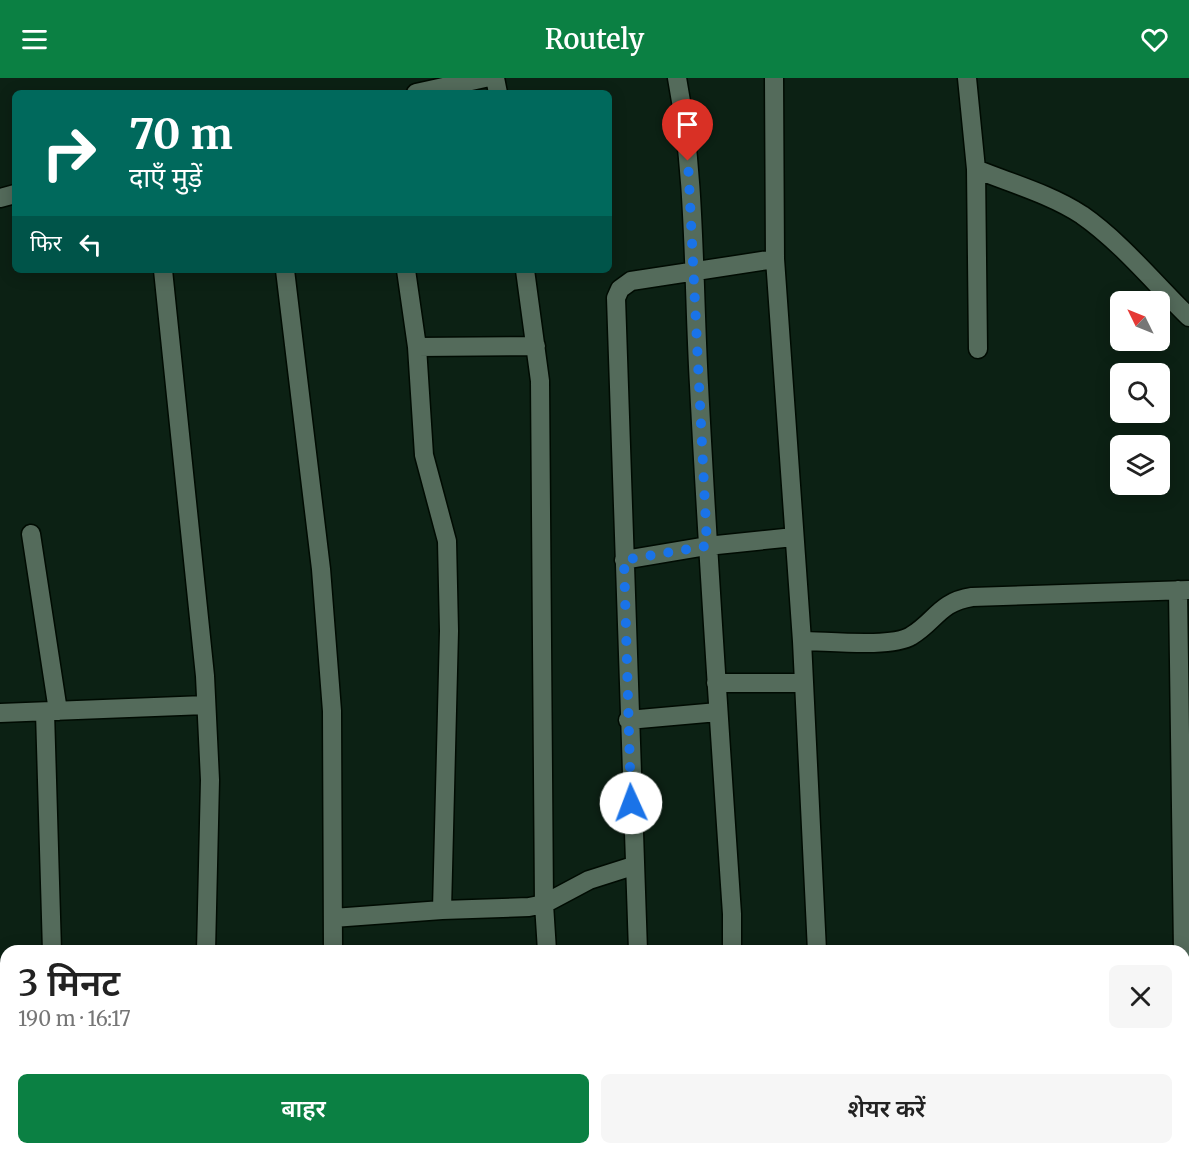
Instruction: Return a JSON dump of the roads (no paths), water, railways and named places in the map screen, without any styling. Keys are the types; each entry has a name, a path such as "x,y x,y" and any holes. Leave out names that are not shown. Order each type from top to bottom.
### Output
{"street":[{"path":"430,90 484,78"},
{"path":"677,78 690,179 692,272 707,546 732,914 732,945"},
{"path":"774,78 776,259 801,641 817,945"},
{"path":"967,78 975,168 978,349"},
{"path":"975,168 1060,203 1081,215 1100,229 1189,317"},
{"path":"638,945 628,720 616,298 620,289 631,281 776,259"},
{"path":"163,273 206,676 210,780 206,945"},
{"path":"285,273 323,593 332,711 333,945"},
{"path":"406,273 417,347 424,455 447,541 449,631 442,910"},
{"path":"525,273 540,381 544,904 547,945"},
{"path":"417,347 536,346"},
{"path":"31,534 52,711 52,945"},
{"path":"624,560 707,546 794,537"},
{"path":"801,641 897,642 912,636 941,608 955,599 1183,590 1183,945"},
{"path":"716,683 803,683"},
{"path":"0,713 206,705"},
{"path":"628,720 718,712"},
{"path":"333,918 442,910 529,907 544,904 589,880 633,866"}]}
